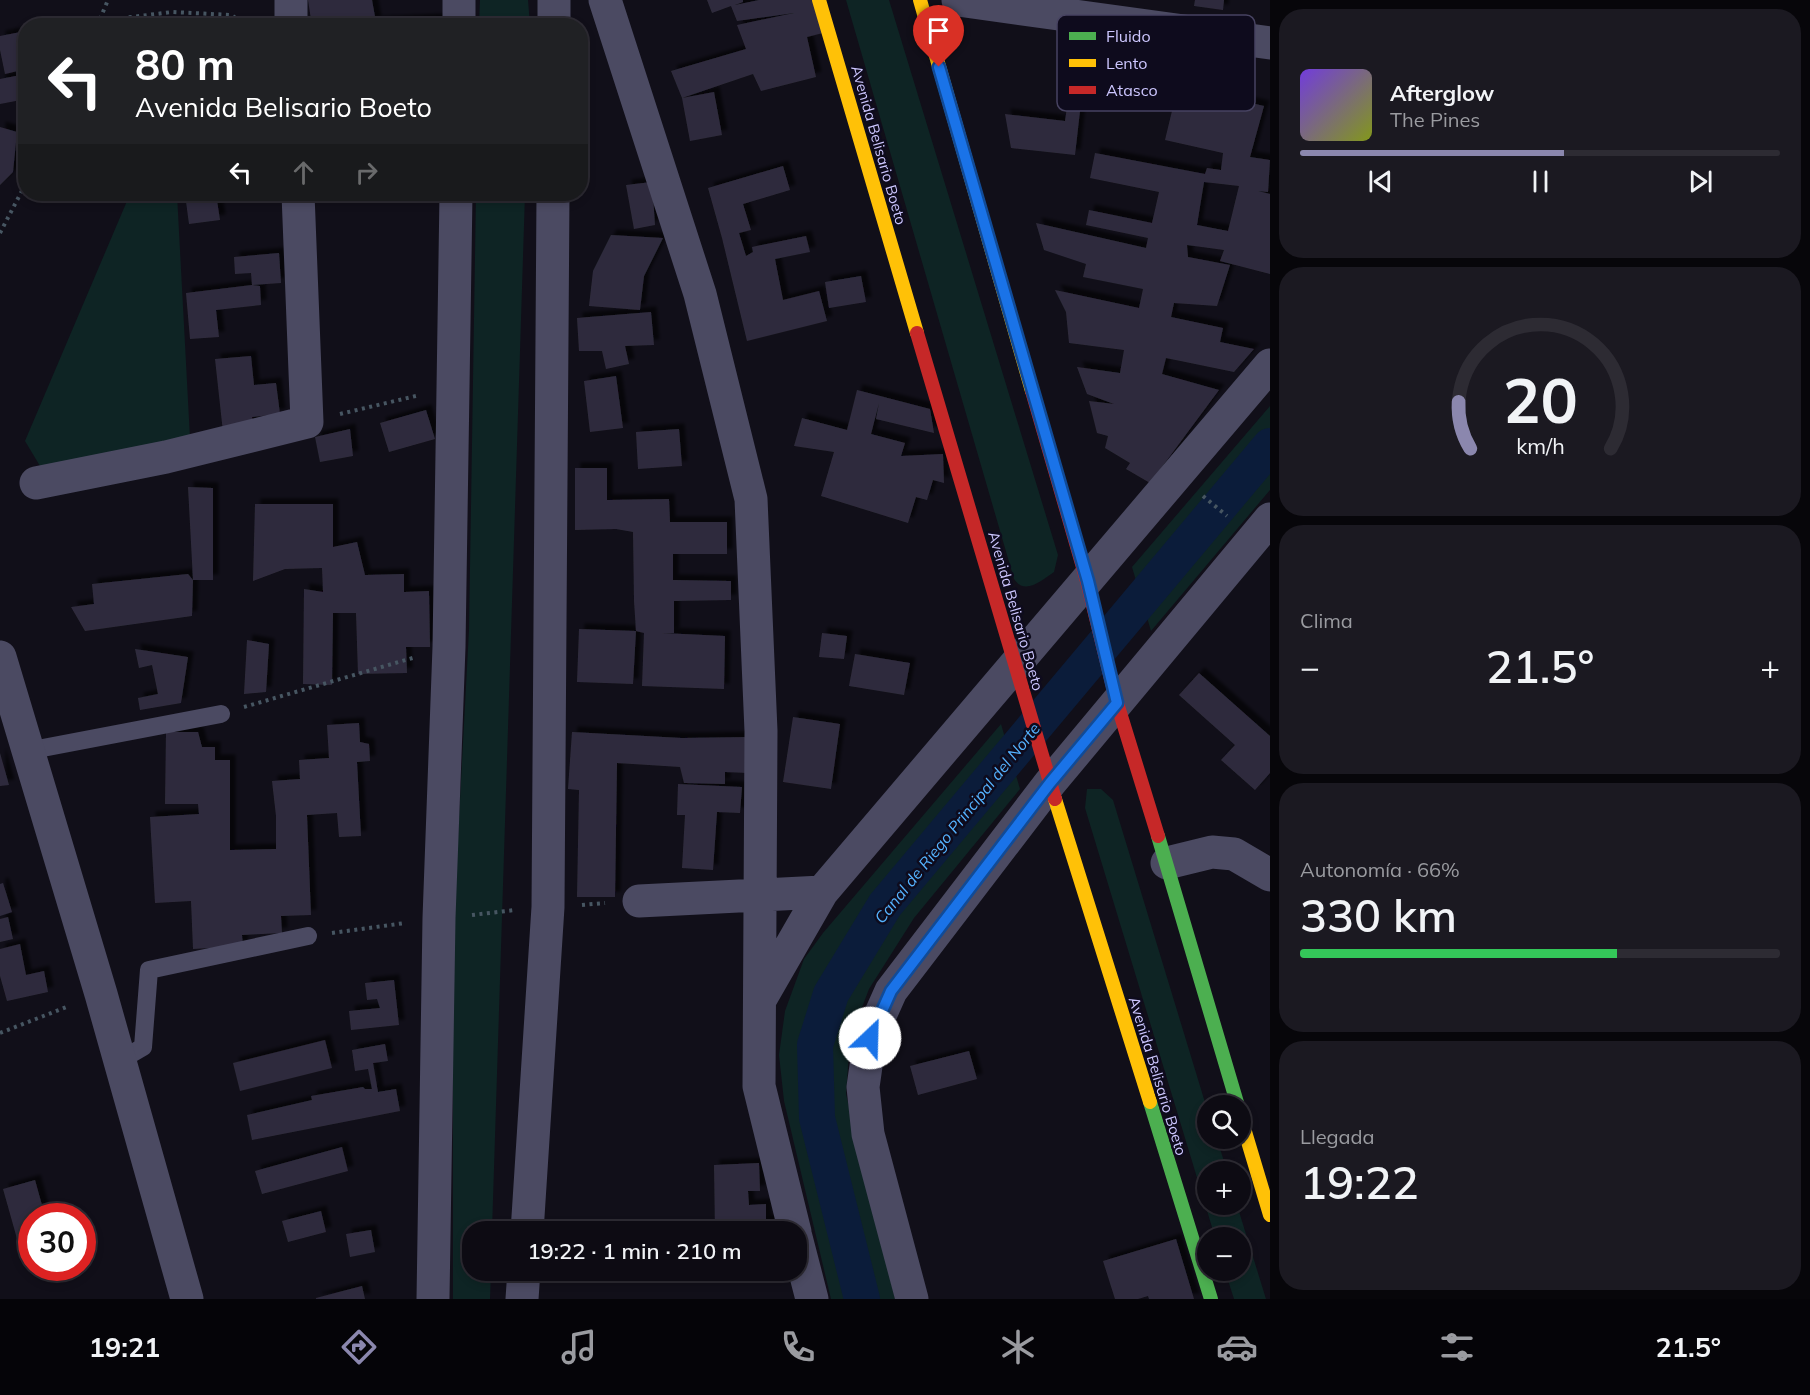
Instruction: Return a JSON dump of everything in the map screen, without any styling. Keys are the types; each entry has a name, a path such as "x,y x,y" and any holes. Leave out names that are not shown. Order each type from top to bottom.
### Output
{"street":[{"path":"291,0 291,18"},
{"path":"459,0 459,18"},
{"path":"554,0 554,18"},
{"path":"605,0 700,294 751,499 760,731 759,1086 792,1221"},
{"name":"Avenida Belisario Boeto","path":"819,0 1046,770 1211,1299"},
{"path":"920,0 1090,594 1113,688 1235,1095"},
{"path":"958,0 1067,15"},
{"path":"1255,41 1270,43"},
{"path":"36,483 166,457 307,422 298,201"},
{"path":"433,1299 439,918 449,647 456,201"},
{"path":"527,1221 548,907 553,201"},
{"path":"760,1000 822,892 1015,664 1090,594 1270,365"},
{"path":"912,1299 868,1134 863,1087 870,1038 891,991 1046,770 1113,688 1270,519"},
{"path":"0,657 101,994 187,1299"},
{"path":"1167,863 1212,852 1234,854 1270,875"},
{"path":"639,901 822,892"},
{"path":"1250,1149 1270,1215"},
{"path":"807,1280 812,1299"},
{"path":"522,1299 523,1281"}],"lane":[{"path":"27,751 220,714"},
{"path":"119,1061 143,1047 149,970 308,936"}],"path":[{"path":"100,18 108,0"},
{"path":"132,18 172,12 231,15 236,18"},
{"path":"0,233 18,198"},
{"path":"307,422 454,387"},
{"path":"1203,496 1230,519"},
{"path":"220,714 449,647"},
{"path":"308,936 439,918 639,901"},
{"path":"0,1034 101,994"}],"green space":[{"path":"480,0 528,0 529,18 479,18"},
{"path":"846,0 889,0 1058,555 1054,572 1034,585 1023,586 1014,579"},
{"path":"127,201 177,201 190,438 40,466 25,441"},
{"path":"476,201 525,201 492,1221 462,1221 462,1281 491,1281 490,1299 453,1299 453,932 469,630"},
{"path":"1270,406 1270,490 1151,631 1132,567"},
{"path":"1001,724 1020,789 914,918 869,989 850,1039 846,1094 895,1299 831,1299 784,1101 779,1055 785,1011 804,959 823,933"},
{"path":"1087,789 1101,789 1113,800 1203,1095 1197,1095 1197,1149 1220,1149 1224,1161 1197,1161 1197,1178 1085,808"},
{"path":"1208,1215 1240,1215 1244,1227 1212,1227"},
{"path":"1251,1250 1266,1299 1234,1299 1228,1281 1251,1281"}],"building":[{"path":"308,0 372,0 375,18 311,18"},
{"path":"707,0 743,0 735,5 759,0 815,0 823,33 807,37 816,77 761,91 753,74 682,98 671,71 746,49 737,25 794,13 737,21 731,6 712,13"},
{"path":"1195,0 1224,0 1223,10 1194,6"},
{"path":"18,33 18,71 5,74 0,50 0,36"},
{"path":"18,76 18,101 0,104 0,79"},
{"path":"714,92 722,135 690,141 682,98"},
{"path":"1255,104 1264,106 1250,157 1270,160 1268,192 1258,191 1270,194 1270,274 1220,261 1224,250 1187,245 1188,257 1230,265 1217,306 1174,303 1171,317 1223,328 1220,342 1254,349 1234,372 1166,358 1162,374 1219,390 1150,483 1126,469 1130,463 1105,448 1108,436 1097,433 1089,401 1114,404 1087,394 1077,367 1120,373 1124,350 1069,343 1066,312 1055,290 1139,308 1143,289 1083,277 1086,264 1044,250 1036,223 1146,248 1148,238 1086,225 1089,210 1152,223 1159,192 1090,178 1095,153 1205,174 1207,168 1221,170 1223,153 1165,140 1172,111 1255,111","holes":["1204,182 1239,186 1228,231 1197,225"]},
{"path":"1066,111 1080,111 1075,155 1011,148 1005,114 1065,121"},
{"path":"0,127 17,132 13,172 0,185"},
{"path":"783,166 790,190 743,204 751,230 739,233 746,256 753,252 752,247 806,236 810,252 775,259 783,300 819,291 827,321 747,341 708,188"},
{"path":"652,182 655,225 634,229 626,185"},
{"path":"186,201 217,201 220,220 189,224"},
{"path":"611,235 663,238 644,276 640,310 589,306 593,271"},
{"path":"279,253 281,283 252,285 251,273 235,274 234,257"},
{"path":"861,276 866,302 829,308 825,282"},
{"path":"260,286 261,305 216,310 219,337 190,339 186,293"},
{"path":"651,312 654,345 625,346 629,364 606,369 602,351 579,351 577,318"},
{"path":"251,356 254,385 276,383 280,414 252,417 254,429 223,432 215,359"},
{"path":"616,376 623,428 590,432 584,381"},
{"path":"857,390 930,409 934,433 876,419 879,403 871,434 905,443 901,456 943,454 944,483 933,480 927,500 916,497 908,523 821,496 834,452 794,446 802,418 847,430"},
{"path":"426,410 435,439 389,452 380,423"},
{"path":"350,429 353,456 320,462 315,437"},
{"path":"679,429 682,466 638,469 636,432"},
{"path":"575,468 607,468 607,500 669,499 670,522 727,522 727,554 673,554 673,580 731,581 731,600 674,601 674,633 662,633 725,636 724,689 642,686 644,633 636,631 633,532 616,529 575,530"},
{"path":"188,487 213,488 213,580 193,580"},
{"path":"255,504 333,504 333,547 357,542 365,575 404,574 404,592 429,591 430,647 406,647 407,673 358,674 356,613 333,613 332,685 303,684 304,589 323,592 322,568 285,569 253,581"},
{"path":"188,574 193,580 192,616 85,631 71,607 94,604 92,584"},
{"path":"579,629 636,631 633,684 577,682"},
{"path":"822,633 847,636 844,659 819,657"},
{"path":"247,640 269,644 266,692 244,694"},
{"path":"135,649 188,657 181,703 140,710 138,698 158,694 152,665 139,668"},
{"path":"855,654 910,663 904,695 849,686"},
{"path":"1199,673 1270,736 1270,773 1255,790 1221,760 1235,745 1179,695"},
{"path":"793,717 840,724 831,789 783,782"},
{"path":"359,723 360,742 369,744 370,761 357,762 361,836 339,837 337,813 307,815 311,915 281,916 282,933 242,935 243,946 193,949 191,901 155,903 150,817 199,814 198,804 165,804 166,732 198,732 202,747 215,747 215,760 230,760 230,850 276,849 276,816 272,781 300,779 299,760 329,758 327,725"},
{"path":"572,732 682,738 749,737 748,773 725,772 725,784 684,783 680,767 617,763 615,897 577,897 579,790 568,789"},
{"path":"0,753 9,785 0,786"},
{"path":"678,784 742,787 740,813 717,812 713,870 682,868 685,815 677,815"},
{"path":"3,883 12,912 0,916 0,884"},
{"path":"8,917 13,939 0,942 0,919"},
{"path":"20,944 26,975 44,971 48,992 7,1001 0,976 0,949"},
{"path":"394,980 399,1025 351,1030 349,1011 380,1008 377,999 367,1000 365,983"},
{"path":"325,1040 332,1068 240,1091 233,1063"},
{"path":"385,1044 388,1061 373,1063 378,1092 396,1089 400,1111 252,1140 247,1115 312,1100 311,1096 363,1087 372,1089 368,1069 355,1071 352,1050"},
{"path":"969,1051 977,1079 918,1095 910,1066"},
{"path":"342,1147 348,1171 262,1194 255,1171"},
{"path":"759,1163 760,1191 748,1191 749,1205 766,1204 766,1220 773,1221 715,1221 714,1165"},
{"path":"35,1180 41,1203 18,1203 18,1242 3,1189"},
{"path":"321,1211 326,1232 288,1242 282,1221"},
{"path":"371,1230 375,1252 350,1257 346,1234"},
{"path":"1176,1239 1194,1299 1149,1299 1148,1296 1138,1299 1115,1299 1103,1261"},
{"path":"362,1286 365,1299 316,1299 316,1298"}],"waterway":[{"name":"Canal de Riego Principal del Norte","path":"862,1299 817,1118 815,1045 831,994 885,905 1270,446"}],"traffic: fast":[{"path":"1158,836 1235,1095"},
{"path":"1150,1102 1211,1299"}],"traffic: slow":[{"path":"819,0 917,333"},
{"path":"920,0 1032,391"},
{"path":"1055,799 1150,1102"},
{"path":"1250,1149 1270,1215"}],"traffic: jam":[{"path":"917,333 1055,799"},
{"path":"1032,391 1087,581 1117,703 1158,836"}],"route":[{"path":"870,1038 891,991 1050,783 1117,703 1088,581 939,67"}]}
